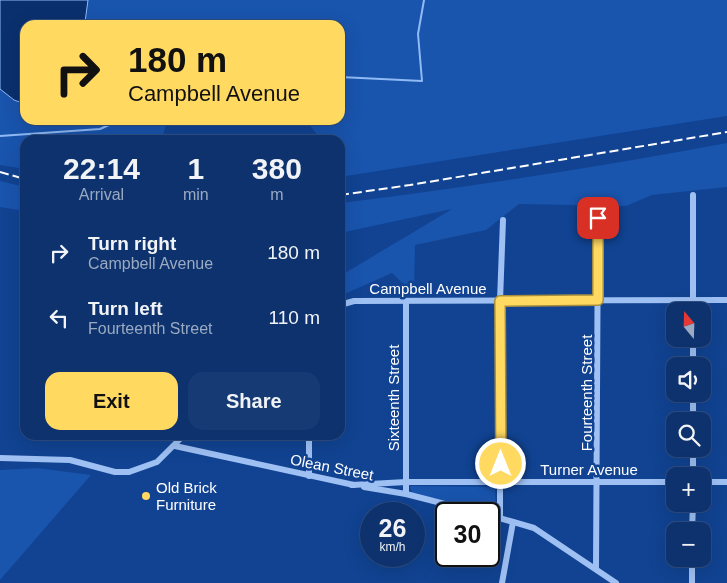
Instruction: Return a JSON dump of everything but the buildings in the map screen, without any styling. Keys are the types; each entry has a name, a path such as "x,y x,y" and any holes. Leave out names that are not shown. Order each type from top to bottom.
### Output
{"street":[{"path":"693,195 693,300"},
{"name":"Fourteenth Street","path":"596,568 598,482 598,218"},
{"path":"503,220 500,301 502,482 500,518 534,528 596,568 607,580 616,583"},
{"name":"Campbell Avenue","path":"345,304 354,301 727,300"},
{"name":"Sixteenth Street","path":"406,301 406,494"},
{"path":"0,458 70,460 115,472 142,468 157,462 180,440"},
{"path":"309,440 309,476"},
{"name":"Olean Street","path":"175,446 437,502"},
{"name":"Turner Avenue","path":"352,485 406,482 666,482"},
{"path":"711,482 727,482"},
{"path":"502,583 513,522"},
{"path":"692,567 692,583"}],"shaded area":[{"path":"0,0 727,0 727,116 345,176 345,135 317,135 310,125 345,125 345,20 20,20 20,125 166,125 163,135 20,135 20,168 0,165"},
{"path":"0,0 88,0 85,20 20,20 20,102 0,89"},
{"path":"727,143 727,187 652,195 626,206 519,204 486,230 415,245 414,294 392,273 345,294 345,273 452,209 345,232 345,202 534,176"},
{"path":"0,181 20,186 20,210 0,207"},
{"path":"37,468 91,475 0,580 0,470"},
{"path":"410,486 495,487 496,502 452,502 412,494"}],"waterway":[{"path":"345,77 422,81 418,34 424,0"},
{"path":"0,136 100,129 109,125"}],"railway":[{"path":"345,194 727,132"},
{"path":"0,172 20,178"}],"place":[{"name":"Old Brick Furniture","path":"146,496"}],"route":[{"path":"501,464 500,301 598,300 598,218"}]}
